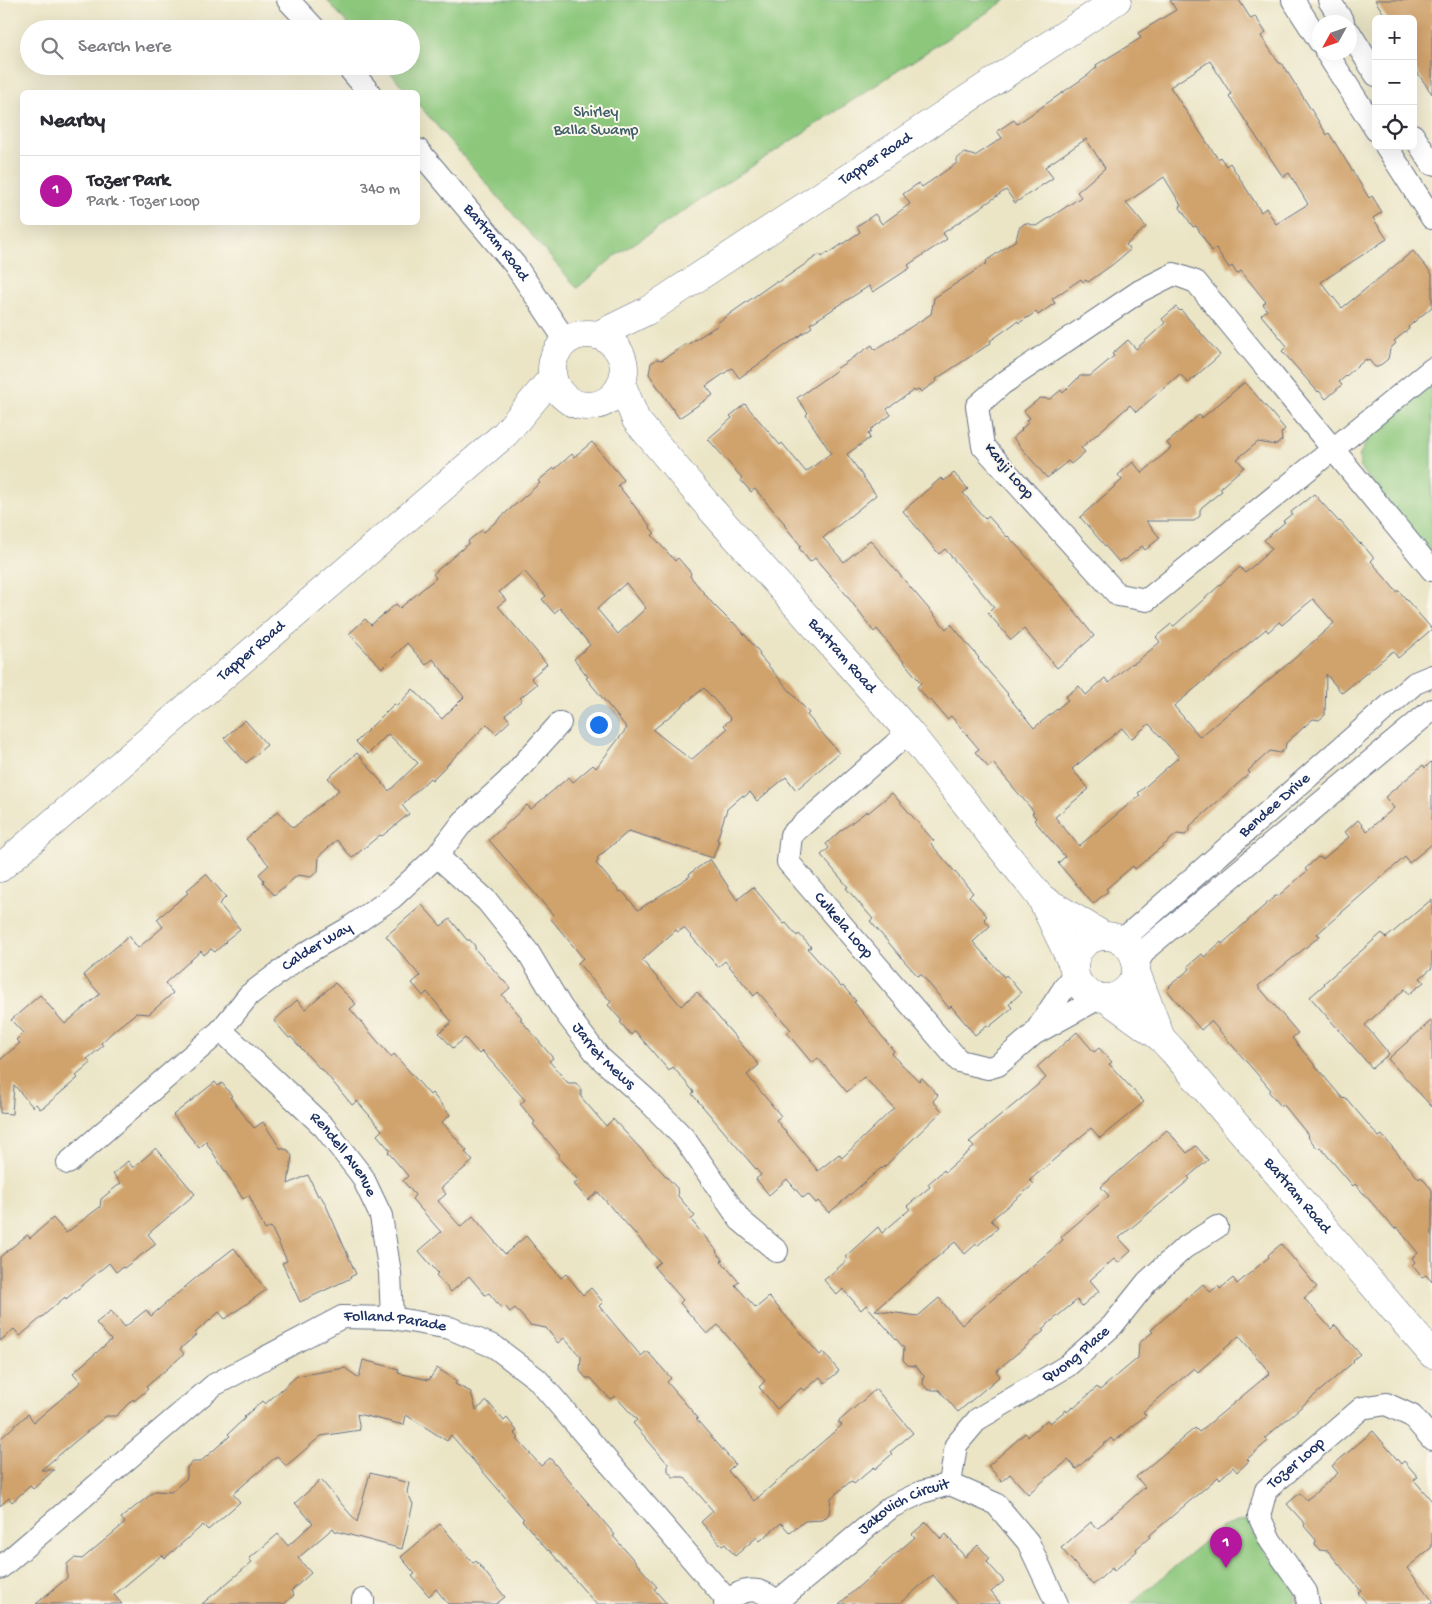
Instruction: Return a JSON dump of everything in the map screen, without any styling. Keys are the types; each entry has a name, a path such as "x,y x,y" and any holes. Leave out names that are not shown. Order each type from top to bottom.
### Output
{"street":[{"path":"288,0 307,20"},
{"name":"Tapper Road","path":"608,342 633,319 1117,0"},
{"path":"1292,0 1312,30"},
{"path":"1329,0 1339,15"},
{"path":"1357,44 1372,69"},
{"path":"1331,60 1372,124"},
{"path":"355,75 367,90"},
{"path":"1417,141 1432,164"},
{"path":"1389,150 1432,218"},
{"name":"Bartram Road","path":"420,152 515,265 566,341"},
{"name":"Kanji Loop","path":"1174,274 1196,282 1334,450 1147,600 1118,595 982,446 977,406 1002,384 1140,291 1174,274"},
{"path":"587,334 608,342 624,360 625,372 613,394 592,407 579,406 560,389 552,364 557,351 566,341 576,336 587,334"},
{"path":"1432,369 1334,450 1432,570"},
{"name":"Tapper Road","path":"0,868 505,434 560,389"},
{"name":"Bartram Road","path":"613,394 710,508 909,732 1041,898 1074,969"},
{"name":"Bendee Drive","path":"1113,938 1415,683 1432,676"},
{"name":"Bendee Drive","path":"1136,968 1147,948 1432,710"},
{"name":"Calder Way","path":"68,1163 221,1030 249,995 301,956 346,930 392,898 437,856 463,822 507,782 560,723"},
{"name":"Culkela Loop","path":"909,732 791,835 788,862 959,1060 988,1068 998,1064 1034,1034 1103,998"},
{"name":"Jarret Mews","path":"437,856 487,901 528,952 561,1007 599,1057 648,1101 684,1138 740,1220 777,1251"},
{"name":"Bartram Road","path":"1041,898 1113,938"},
{"path":"1095,937 1113,938 1129,947 1134,955 1136,968 1133,982 1126,990 1117,996 1103,998 1086,992 1076,981 1074,969 1075,956 1087,941 1095,937"},
{"name":"Bartram Road","path":"1136,968 1161,1038"},
{"name":"Culkela Loop","path":"1034,1034 1074,969"},
{"name":"Bartram Road","path":"1103,998 1161,1038 1432,1354"},
{"name":"Rendell Avenue","path":"221,1030 324,1127 362,1176 381,1216 390,1273 392,1318"},
{"name":"Quong Place","path":"950,1484 956,1445 978,1419 1066,1366 1112,1326 1147,1282 1178,1254 1217,1227"},
{"name":"Folland Parade","path":"0,1568 214,1385 342,1317 392,1318 450,1328 495,1347 538,1379 726,1602"},
{"name":"Tozer Loop","path":"1308,1604 1306,1592 1270,1540 1259,1516 1266,1490 1362,1408 1386,1404 1412,1416 1432,1439"},
{"name":"Jakovich Circuit","path":"777,1603 891,1507 922,1492 950,1484 996,1504 1028,1542 1057,1604"},
{"path":"726,1602 744,1591 756,1591 767,1594 777,1603"}],"green space":[{"name":"Shirley Balla Swamp","path":"327,0 1006,0 615,256 577,288 420,106 420,90 405,90 393,75 420,75 420,20 344,20"},
{"path":"1432,382 1432,554 1361,469 1359,457 1370,433"},
{"path":"1244,1520 1251,1527 1261,1546 1288,1579 1295,1592 1293,1604 1131,1604 1220,1528"}],"building":[{"path":"1170,0 1239,0 1251,19 1255,16 1266,33 1261,36 1288,73 1327,135 1329,133 1369,198 1372,196 1382,212 1373,218 1387,239 1321,282 1342,308 1413,251 1432,274 1432,307 1394,341 1396,343 1390,349 1388,359 1378,367 1375,367 1366,359 1339,382 1342,385 1326,399 1282,351 1287,346 1261,315 1267,310 1263,304 1266,302 1241,271 1237,274 1232,266 1229,268 1216,248 1212,251 1196,226 1193,227 1179,206 1181,205 1164,177 1126,203 1146,227 1126,245 1130,250 1088,282 1086,280 1083,282 1081,279 1052,299 1055,303 1038,315 1036,312 1019,323 1018,321 990,341 991,343 936,379 937,381 921,392 919,389 915,392 914,390 887,409 891,415 870,430 872,432 868,434 870,438 847,454 876,495 823,538 844,562 870,540 946,629 951,624 1034,728 1068,700 1065,697 1079,686 1086,695 1105,678 1109,683 1130,664 1135,663 1160,642 1156,637 1158,635 1171,624 1174,626 1240,567 1245,573 1272,549 1264,540 1285,522 1283,521 1292,514 1291,512 1314,494 1361,543 1374,558 1371,561 1432,629 1398,658 1393,651 1342,693 1326,674 1325,715 1319,720 1313,719 1286,743 1285,749 1280,753 1270,751 1248,771 1250,773 1190,826 1190,830 1185,835 1177,834 1135,869 1133,866 1106,889 1108,891 1093,904 1058,863 1065,857 1034,820 1036,818 1032,813 1034,812 993,763 988,767 975,752 979,749 951,716 947,719 930,699 929,701 917,687 921,683 877,629 874,632 815,558 810,562 785,524 755,489 751,492 740,479 742,478 708,439 732,418 730,416 745,404 806,472 831,453 797,398 872,345 875,350 931,314 934,298 987,263 986,261 1016,240 1019,228 1025,223 1037,226 1081,197 1077,192 1105,168 1086,139 1045,167 1053,178 1015,203 1006,190 943,233 947,239 908,265 910,268 873,292 869,286 810,324 812,327 739,378 732,368 706,386 713,395 679,418 649,374 651,363 657,359 662,360 687,345 718,325 717,323 775,282 779,282 820,254 822,257 829,253 860,232 857,226 875,214 882,224 910,204 903,194 919,183 922,187 957,163 957,159 964,153 975,156 1002,138 997,131 1014,120 1017,124 1088,75 1097,67 1096,65 1141,38 1138,33 1176,10","holes":["1210,61 1231,94 1229,96 1283,177 1289,173 1308,204 1276,224 1266,208 1261,212 1230,163 1226,166 1220,157 1218,159 1170,87","1313,599 1334,623 1200,737 1174,706 1266,629 1268,632 1279,622 1282,625","1149,724 1179,757 1138,793 1140,795 1079,846 1055,817 1089,789 1072,769 1122,728 1131,739"]},
{"path":"1375,0 1432,0 1432,94 1417,72 1417,15 1384,15"},
{"path":"1176,307 1181,310 1220,355 1188,383 1180,374 1136,412 1130,405 1081,448 1085,452 1071,464 1068,461 1047,478 1013,438 1028,423 1026,421 1030,418 1024,411 1040,398 1050,399 1061,390 1063,393 1080,376 1090,376 1114,356 1112,354 1128,340 1136,349 1165,323 1162,319"},
{"path":"1245,382 1285,429 1281,433 1282,440 1276,445 1258,442 1237,459 1244,467 1220,488 1222,491 1202,507 1200,516 1194,521 1146,521 1160,538 1145,550 1142,546 1125,560 1119,562 1080,517 1122,480 1118,475 1133,462 1142,473 1171,448 1167,443 1199,415 1202,418"},
{"path":"592,442 624,480 618,485 651,527 655,533 652,535 675,561 678,558 712,603 745,635 760,653 759,655 809,713 807,715 839,753 796,790 786,777 757,801 750,792 744,797 743,795 727,809 713,858 629,831 597,858 599,860 596,863 638,910 690,876 689,874 710,859 737,900 753,887 784,924 786,923 797,936 799,934 811,947 808,949 841,987 843,986 856,1001 854,1002 894,1051 891,1054 919,1081 922,1078 938,1095 933,1101 942,1111 882,1169 829,1213 818,1201 816,1203 808,1194 803,1198 787,1179 769,1195 756,1179 761,1175 692,1094 694,1092 673,1067 669,1071 635,1031 631,1035 620,1022 622,1021 608,1005 611,1002 578,963 583,958 551,919 554,916 489,840 527,805 531,809 569,777 573,782 593,765 596,768 627,728 586,678 588,677 574,659 590,645 560,608 554,613 542,599 546,596 524,571 499,592 506,600 498,606 547,664 531,678 537,684 520,698 522,700 505,715 510,721 496,734 487,724 432,780 430,778 402,805 409,814 382,836 380,835 352,858 337,840 319,856 318,871 311,877 298,875 284,889 281,889 274,895 259,874 269,865 246,839 278,811 293,828 339,790 328,778 357,753 389,791 418,763 388,734 368,754 356,742 394,704 397,706 413,689 442,719 464,697 433,659 426,665 407,643 382,668 349,634 365,619 371,625 396,604 400,608 436,578 433,574 469,543 468,541 482,530 484,532 540,483 538,481 554,468 572,454 574,457","holes":["626,583 646,608 618,634 597,609","704,688 731,719 724,725 727,729 691,760 653,730","684,928 718,967 725,961 754,996 758,992 791,1030 787,1033 812,1063 818,1058 847,1092 864,1077 894,1108 842,1158 839,1154 818,1171 776,1120 781,1116 747,1075 759,1065 697,992 681,1006 642,960 676,930 678,932"]},
{"path":"954,473 968,489 963,493 985,519 988,516 1008,536 1061,595 1094,636 1057,668 1024,629 1011,640 988,613 994,607 945,549 939,554 903,511 941,478 944,481"},
{"path":"245,720 267,745 246,763 224,738"},
{"path":"1432,761 1432,844 1409,863 1405,857 1317,934 1320,936 1258,986 1298,1033 1292,1038 1343,1099 1345,1097 1379,1137 1382,1135 1419,1179 1421,1177 1432,1190 1432,1282 1426,1275 1422,1277 1412,1265 1415,1262 1412,1258 1418,1253 1397,1227 1395,1229 1355,1184 1353,1186 1320,1147 1318,1149 1283,1104 1281,1106 1269,1092 1271,1090 1211,1021 1201,1030 1167,990 1169,986 1190,969 1188,966 1202,954 1204,957 1221,942 1222,944 1275,896 1278,896 1307,871 1305,869 1318,857 1323,859 1349,837 1345,832 1358,820 1367,831 1394,808 1385,797 1423,765 1425,768"},
{"path":"892,793 934,841 931,844 973,893 969,896 987,916 984,919 990,926 973,942 1021,993 1009,1004 1012,1008 989,1027 987,1025 975,1035 951,1006 949,1008 921,974 918,976 870,921 873,919 821,855 829,848 826,844 839,832 867,811 868,813"},
{"path":"206,874 226,897 219,904 240,929 215,952 211,949 204,955 201,951 165,983 173,993 149,1014 136,1013 117,1028 101,1043 103,1046 87,1059 91,1063 76,1076 78,1078 45,1106 40,1109 36,1104 33,1107 14,1085 12,1114 0,1113 0,1060 20,1043 16,1040 23,1033 11,1020 40,995 65,1024 100,994 83,975 129,936 138,948 163,927 157,919 188,893 186,891"},
{"path":"1432,899 1432,968 1420,978 1424,982 1409,994 1405,989 1365,1025 1389,1054 1372,1068 1310,997 1382,933 1386,938"},
{"path":"422,905 441,926 450,919 467,940 470,940 475,949 510,988 502,995 553,1058 549,1061 568,1083 576,1083 581,1089 581,1097 606,1126 613,1119 677,1188 678,1196 695,1216 691,1220 717,1251 723,1260 721,1261 739,1282 735,1285 756,1308 769,1297 820,1355 823,1352 839,1371 825,1383 820,1377 804,1391 801,1388 777,1409 759,1387 765,1381 718,1325 707,1334 680,1303 683,1300 654,1267 660,1262 615,1211 598,1192 588,1200 574,1184 579,1181 558,1157 560,1155 533,1124 535,1122 520,1104 525,1100 482,1051 479,1054 465,1038 453,1048 439,1033 452,1022 427,992 423,996 412,983 420,976 386,936"},
{"path":"335,983 356,1004 350,1009 391,1057 394,1054 430,1095 432,1093 450,1115 442,1122 467,1151 465,1152 473,1161 441,1188 446,1194 438,1201 461,1227 473,1216 505,1254 526,1236 561,1278 566,1274 583,1295 591,1288 603,1302 599,1306 641,1356 647,1351 671,1378 667,1382 735,1464 728,1471 754,1501 842,1425 838,1422 876,1389 913,1433 890,1452 892,1454 875,1469 874,1467 854,1484 851,1481 831,1498 829,1514 823,1520 805,1521 790,1533 781,1523 760,1541 757,1537 735,1556 725,1544 722,1546 701,1522 713,1511 684,1477 673,1477 668,1471 668,1464 633,1423 637,1420 615,1396 610,1399 591,1378 586,1378 580,1371 581,1357 564,1338 558,1343 546,1328 530,1325 515,1308 510,1312 505,1306 502,1309 489,1293 485,1295 469,1276 451,1292 419,1251 441,1232 412,1199 415,1195 403,1181 408,1176 377,1135 382,1130 357,1101 352,1105 322,1069 274,1021 297,1000 305,1009"},
{"path":"1432,1020 1432,1107 1388,1059"},
{"path":"1077,1032 1094,1052 1099,1048 1112,1062 1109,1064 1144,1102 1100,1138 1091,1128 1030,1180 1034,1184 991,1220 998,1228 977,1246 976,1244 965,1254 955,1242 875,1310 918,1316 939,1298 962,1325 1063,1240 1061,1237 1109,1196 1101,1187 1167,1130 1187,1153 1196,1146 1208,1160 1188,1177 1190,1179 1119,1238 1131,1251 1118,1263 1114,1259 1090,1280 1099,1291 1082,1306 1077,1300 1042,1329 1044,1331 996,1371 1000,1376 958,1412 939,1390 928,1390 923,1384 924,1376 916,1366 908,1365 903,1360 904,1348 866,1305 861,1310 843,1289 837,1295 824,1280 845,1262 847,1259 845,1257 878,1227 882,1233 910,1209 907,1206 930,1187 928,1184 974,1147 969,1142 1046,1078 1037,1067"},
{"path":"215,1082 218,1086 222,1083 232,1096 230,1097 254,1128 263,1122 280,1148 288,1150 292,1156 288,1184 308,1175 318,1196 320,1195 325,1203 356,1274 351,1278 300,1302 282,1263 287,1261 271,1227 265,1230 249,1195 243,1199 206,1142 199,1148 173,1115"},
{"path":"156,1148 195,1194 148,1234 156,1244 116,1272 109,1263 66,1299 65,1297 20,1336 14,1329 0,1341 0,1257 27,1235 30,1238 53,1218 66,1233 100,1207 101,1199 121,1183 113,1174 128,1161 133,1168"},
{"path":"1281,1244 1317,1287 1304,1298 1331,1329 1335,1325 1360,1354 1350,1365 1265,1438 1268,1441 1247,1459 1249,1461 1237,1472 1233,1467 1220,1479 1218,1477 1149,1536 1136,1549 1137,1551 1114,1571 1112,1568 1093,1585 1061,1548 1091,1522 1097,1529 1145,1487 1136,1477 1195,1428 1199,1432 1270,1373 1239,1336 1198,1372 1194,1368 1143,1412 1146,1415 1114,1442 1111,1438 1076,1469 1068,1460 1028,1494 1010,1474 1002,1481 988,1466 1025,1433 1028,1436 1047,1420 1050,1423 1066,1410 1067,1412 1074,1408 1097,1387 1100,1390 1138,1358 1139,1343 1203,1284 1210,1292 1218,1286 1220,1289 1233,1278 1237,1284 1269,1257 1268,1255"},
{"path":"234,1248 266,1290 225,1319 219,1312 180,1349 184,1354 146,1387 148,1389 134,1401 133,1399 116,1416 106,1416 41,1470 54,1470 33,1489 30,1486 12,1502 9,1498 0,1506 0,1439 28,1414 34,1422 81,1382 73,1373 111,1340 96,1323 111,1311 125,1327 146,1310 151,1316"},
{"path":"363,1360 399,1369 398,1373 429,1380 437,1368 457,1381 455,1384 471,1392 476,1410 487,1401 504,1421 507,1418 517,1431 514,1433 519,1438 517,1439 541,1466 550,1458 657,1587 654,1589 667,1604 596,1604 548,1551 522,1520 524,1519 451,1435 447,1441 406,1415 404,1425 357,1414 360,1430 321,1436 286,1466 277,1456 233,1494 240,1502 208,1530 203,1525 165,1558 162,1555 114,1595 122,1604 36,1604 67,1578 67,1564 74,1558 82,1559 125,1523 121,1518 155,1491 171,1492 187,1478 187,1467 193,1462 200,1462 230,1436 228,1434 262,1401 265,1404 297,1376 345,1368 359,1378"},
{"path":"1373,1431 1401,1464 1404,1461 1418,1477 1414,1480 1432,1501 1432,1547 1407,1568 1432,1600 1432,1604 1367,1604 1358,1593 1361,1591 1328,1551 1320,1550 1315,1545 1316,1540 1287,1504 1300,1493 1306,1500 1314,1494 1338,1473 1332,1466"},
{"path":"370,1473 409,1483 407,1492 413,1504 402,1549 335,1531 333,1528 298,1558 311,1573 291,1591 294,1595 284,1604 202,1604 252,1562 249,1559 278,1534 288,1546 313,1523 295,1503 321,1480 357,1522"},
{"path":"926,1522 941,1539 946,1534 965,1557 978,1545 990,1559 987,1562 1004,1581 991,1592 1001,1604 958,1604 933,1575 899,1604 839,1604 915,1537 912,1534"},
{"path":"440,1524 473,1563 476,1561 505,1597 496,1604 448,1604 436,1589 429,1596 412,1576 415,1574 401,1557"}],"place":[{"name":"Tozer Park","path":"1226,1568"}]}
